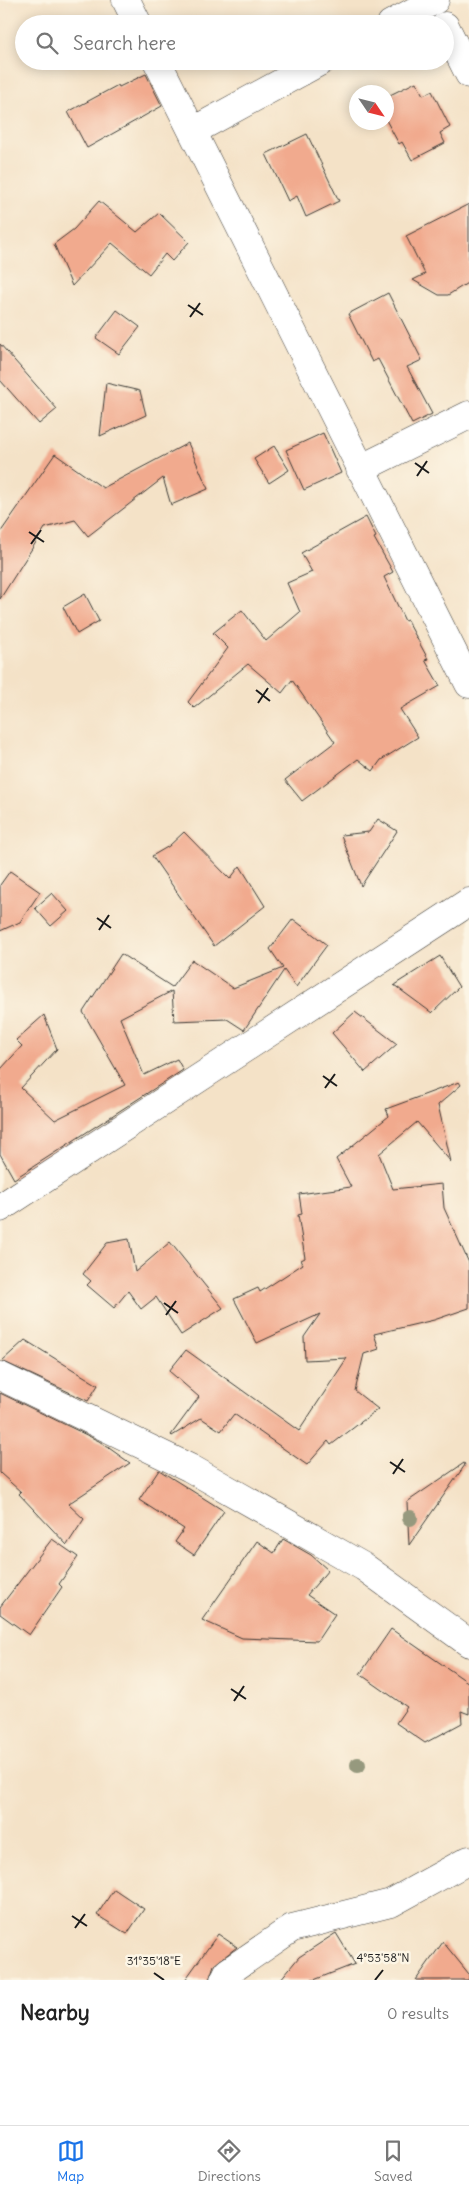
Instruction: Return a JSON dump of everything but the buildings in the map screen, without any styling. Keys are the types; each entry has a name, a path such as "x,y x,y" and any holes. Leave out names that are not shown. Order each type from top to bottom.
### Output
{"street":[{"path":"126,0 134,15"},
{"path":"421,15 438,10"},
{"path":"454,43 469,74"},
{"path":"162,70 469,684"},
{"path":"193,130 304,70"},
{"path":"360,469 469,415"},
{"path":"0,1208 469,902"},
{"path":"0,1376 190,1468 273,1515 364,1567 469,1643"},
{"path":"224,1980 228,1972 292,1928 391,1902 469,1860"}]}
